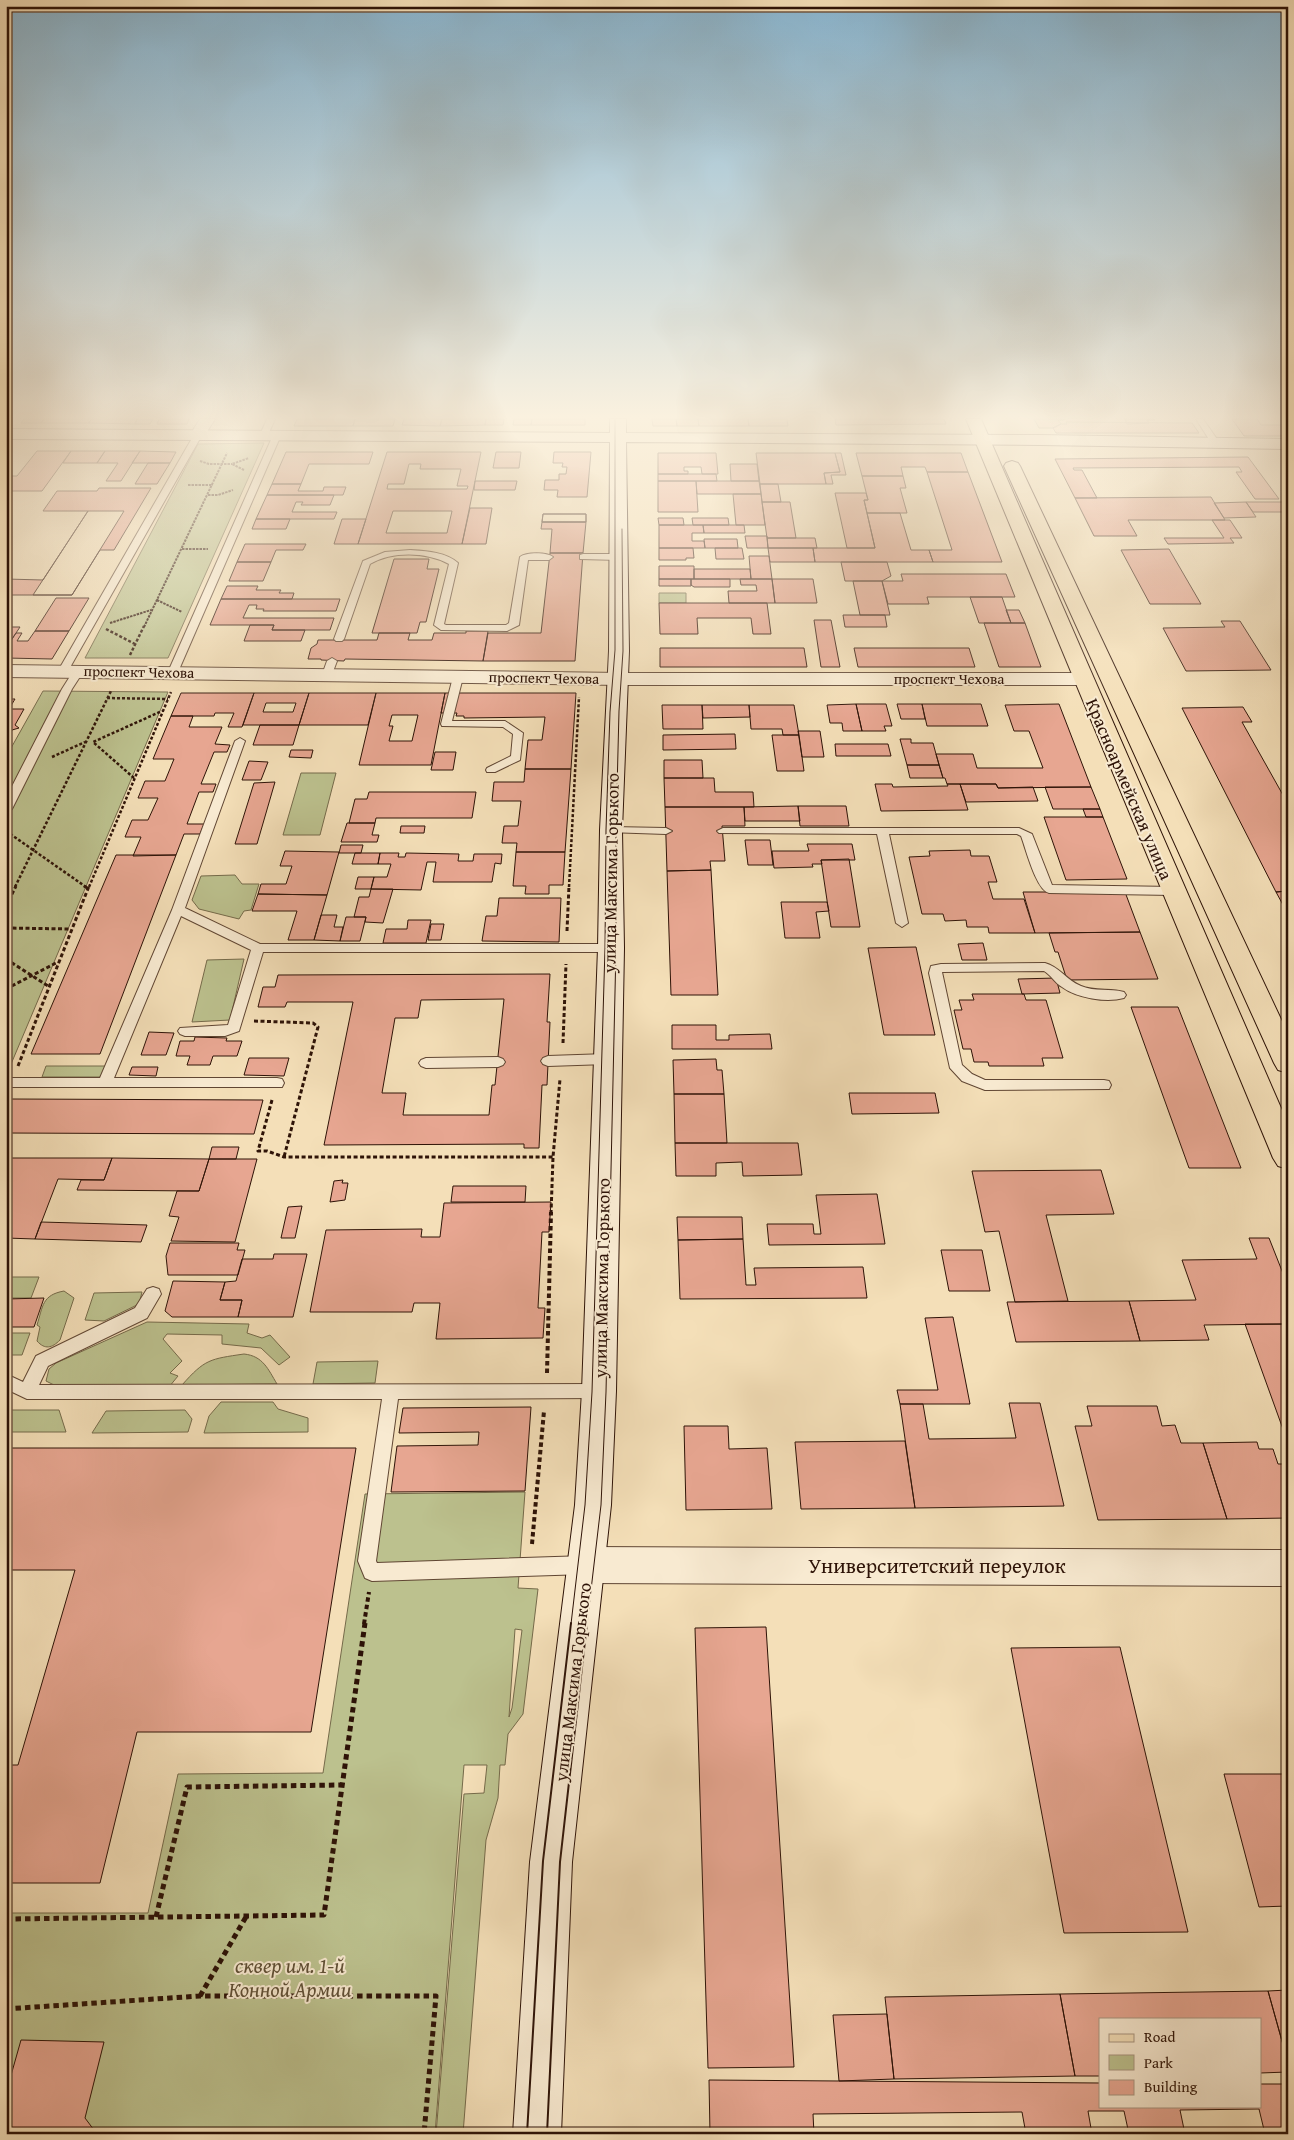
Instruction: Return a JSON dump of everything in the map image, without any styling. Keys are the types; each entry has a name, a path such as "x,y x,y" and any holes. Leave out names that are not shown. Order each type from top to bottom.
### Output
{"main road":[{"name":"улица Максима Горького","path":"537,2134 552,1862 593,1505 599,1392 611,948 611,830 618,679 619,519"},
{"name":"Красноармейская улица","path":"1014,519 1288,1158"},
{"name":"Красноармейская улица","path":"1036,519 1288,1063"},
{"name":"проспект Чехова","path":"6,671 71,671 172,681 329,668 458,677 1082,679"},
{"name":"Университетский переулок","path":"586,1565 1288,1568"}],"lane":[{"path":"6,809 67,689 71,671 153,519"},
{"path":"172,681 196,618 239,519"},
{"path":"339,639 366,563 373,557 403,554 435,555 447,558 454,564 439,625 444,628 507,628 514,626 524,557 549,557"},
{"path":"583,557 619,557"},
{"path":"458,677 446,724 505,724 518,732 516,758 491,770"},
{"path":"105,1083 178,910 240,741"},
{"path":"611,830 666,831"},
{"path":"723,831 1019,831 1026,834 1048,888 1055,890 1173,891"},
{"path":"882,831 902,923"},
{"path":"178,910 258,948 611,948"},
{"path":"185,1031 225,1031 234,1028 258,948"},
{"path":"1104,1085 986,1085 977,1083 961,1072 955,1064 935,973 936,969 941,968 1045,967 1054,971 1063,986 1095,995 1119,995"},
{"path":"555,1061 607,1059"},
{"path":"426,1063 498,1062"},
{"path":"11,1083 277,1083"},
{"path":"27,1392 42,1361 141,1313 153,1294"},
{"path":"6,1380 27,1392 599,1392"},
{"path":"391,1392 367,1561 372,1572 586,1565"}],"path":[{"path":"181,549 226,549"},
{"path":"157,600 196,618"},
{"path":"135,644 102,626 152,610"},
{"path":"11,1083 71,929 168,699 172,681"},
{"path":"546,1382 555,1061 566,948 580,692"},
{"path":"107,698 168,699"},
{"path":"27,769 86,742 93,742 163,711"},
{"path":"93,742 134,778"},
{"path":"6,831 89,889"},
{"path":"6,928 71,929"},
{"path":"6,959 48,986"},
{"path":"6,990 59,961"},
{"path":"236,1021 313,1023 318,1027 284,1157"},
{"path":"277,1083 258,1151 267,1151 284,1157 553,1157"},
{"path":"530,1567 545,1402"},
{"path":"6,1918 324,1915 372,1572"},
{"path":"156,1917 187,1787 342,1785"},
{"path":"200,1996 247,1917"},
{"path":"6,2009 200,1996 436,1996 424,2134"}],"green space":[{"path":"158,519 230,519 168,658 85,658"},
{"path":"659,593 686,593 686,603 659,603"},
{"path":"43,691 168,692 6,1076 6,757"},
{"path":"301,773 336,773 320,835 283,835"},
{"path":"235,875 242,884 259,884 251,910 244,911 239,919 199,909 192,900 201,876"},
{"path":"244,959 230,1020 192,1022 207,960"},
{"path":"46,1066 106,1066 101,1077 42,1077"},
{"path":"6,1277 39,1277 31,1298 6,1298"},
{"path":"64,1291 74,1298 60,1340 49,1347 43,1346 37,1341 40,1327 37,1325 42,1307 51,1295"},
{"path":"142,1292 139,1304 104,1321 85,1320 94,1293"},
{"path":"147,1322 249,1324 247,1333 262,1338 270,1335 290,1357 279,1365 261,1348 222,1344 222,1335 167,1334 163,1339 182,1361 170,1373 178,1376 169,1387 56,1386 46,1381 49,1369 56,1363"},
{"path":"6,1333 30,1333 22,1355 6,1355"},
{"path":"251,1355 260,1360 268,1368 277,1384 182,1385 197,1370 209,1362 223,1357"},
{"path":"378,1361 375,1383 313,1384 317,1362"},
{"path":"221,1402 273,1402 278,1409 308,1418 308,1432 204,1433 209,1416"},
{"path":"6,1410 59,1410 66,1432 6,1432"},
{"path":"185,1410 192,1419 188,1432 92,1433 106,1411"},
{"name":"сквер им. 1-й Конной Армии","path":"525,1492 518,1588 538,1589 523,1714 508,1734 505,1765 500,1765 498,1798 486,1840 463,2134 436,2134 464,1794 484,1793 487,1765 464,1765 435,2134 6,2134 6,1913 148,1913 178,1774 323,1773 365,1494","holes":["515,1629 522,1630 512,1708 509,1717"]}],"building":[{"path":"83,519 133,519 114,550 100,550 72,595 6,595 6,579 43,580"},
{"path":"83,519 119,519 72,595 33,595"},
{"path":"256,519 290,519 286,529 252,529"},
{"path":"342,519 366,519 358,544 334,544"},
{"path":"366,519 390,519 386,533 447,533 450,519 467,519 462,544 358,544"},
{"path":"468,519 490,519 486,544 462,544"},
{"path":"542,519 586,519 586,522 542,522"},
{"path":"542,519 586,519 586,522 542,522"},
{"path":"658,519 683,519 684,525 659,525"},
{"path":"692,519 728,519 729,525 693,525"},
{"path":"735,519 764,519 765,525 736,525"},
{"path":"764,519 793,519 796,538 767,538"},
{"path":"841,519 868,519 875,548 847,548"},
{"path":"868,519 902,519 911,550 929,550 933,562 815,562 813,548 875,548"},
{"path":"942,519 986,519 1002,562 933,562 929,550 952,550"},
{"path":"1085,519 1225,520 1128,520 1137,536 1094,536"},
{"path":"1212,520 1230,520 1242,538 1230,538 1234,543 1168,544 1164,538 1224,538"},
{"path":"542,522 586,522 583,553 550,553 552,529 541,529"},
{"path":"659,525 703,525 704,533 692,533 692,541 704,541 705,548 659,548"},
{"path":"703,525 744,525 745,533 704,533"},
{"path":"745,536 767,536 768,548 747,548"},
{"path":"767,538 815,538 817,548 768,548"},
{"path":"704,539 737,539 738,548 705,548"},
{"path":"245,544 306,544 303,550 276,550 271,562 237,562"},
{"path":"659,548 693,548 694,558 686,558 686,560 659,560"},
{"path":"715,548 742,548 744,559 716,559"},
{"path":"768,548 813,548 815,562 770,562"},
{"path":"1169,549 1201,604 1150,604 1121,550"},
{"path":"550,553 583,553 575,661 483,661 488,633 541,633"},
{"path":"749,556 769,556 772,579 751,579"},
{"path":"394,559 429,559 427,569 439,569 426,622 420,622 417,633 372,633"},
{"path":"237,562 271,562 263,581 229,581"},
{"path":"841,562 887,562 891,576 882,581 845,581"},
{"path":"659,566 694,566 694,579 659,579"},
{"path":"694,569 750,569 751,579 694,579"},
{"path":"901,574 1006,574 1015,597 927,597 929,604 888,604 882,581 903,581"},
{"path":"659,579 691,579 691,586 659,586"},
{"path":"691,579 730,579 730,587 694,587 691,585"},
{"path":"740,579 772,579 775,603 729,603 728,591 757,591 756,585 741,585"},
{"path":"772,579 813,579 817,603 775,603"},
{"path":"853,581 882,581 890,615 860,615"},
{"path":"227,586 258,586 256,590 281,590 279,593 294,593 292,599 221,599"},
{"path":"970,597 1002,597 1011,623 979,623"},
{"path":"56,598 89,598 69,631 35,631"},
{"path":"221,599 340,599 336,611 263,611 264,609 256,609 257,605 249,605 243,618 334,618 330,630 272,630 274,625 210,625"},
{"path":"659,603 767,603 771,634 753,634 751,618 697,618 698,634 660,634"},
{"path":"1006,610 1019,610 1025,623 1011,623"},
{"path":"843,615 885,615 887,627 845,627"},
{"path":"814,620 831,620 840,667 821,667"},
{"path":"1221,621 1240,621 1271,670 1186,671 1163,628 1225,627"},
{"path":"984,623 1025,623 1041,667 999,667"},
{"path":"250,625 274,625 272,630 305,630 301,641 244,641"},
{"path":"6,627 20,627 6,648"},
{"path":"35,631 69,631 52,659 6,658 6,648 16,633 22,633 17,641 28,641"},
{"path":"466,631 488,631 483,661 345,659 344,661 308,659 311,648 317,644 318,640 377,640 379,633 410,633 408,640 432,640 434,633 466,633"},
{"path":"660,648 804,648 807,667 660,667"},
{"path":"854,648 969,648 975,667 858,667"},
{"path":"181,693 254,693 242,727 228,727 234,713 215,713 214,716 171,716"},
{"path":"254,693 309,693 299,725 243,725","holes":["266,703 296,703 293,712 263,712"]},
{"path":"309,693 376,693 368,725 299,725"},
{"path":"376,693 445,693 431,765 359,765","holes":["392,715 418,715 412,741 389,741 393,726 389,726"]},
{"path":"445,693 576,693 571,769 525,769 528,740 542,740 545,717 464,718 464,716 456,716 457,713 441,713"},
{"path":"6,699 15,699 9,709 24,709 15,725 19,728 12,730 6,741"},
{"path":"856,704 862,731 843,731 842,723 830,723 827,705"},
{"path":"856,704 886,704 892,726 884,726 886,731 862,731"},
{"path":"897,704 922,704 925,719 901,719"},
{"path":"922,704 981,704 988,726 927,726"},
{"path":"1059,704 1091,787 998,788 996,784 947,784 945,778 943,778 936,754 973,754 977,768 1043,768 1029,731 1014,731 1005,705"},
{"path":"662,705 702,705 703,729 663,729"},
{"path":"702,705 749,705 750,717 703,718"},
{"path":"749,705 794,705 799,735 783,735 782,729 751,729"},
{"path":"1243,707 1252,722 1242,722 1288,804 1288,891 1276,892 1182,708"},
{"path":"171,716 193,716 189,727 222,727 215,744 230,745 227,752 214,752 201,784 216,784 213,792 199,792 187,824 204,824 200,834 184,834 176,855 133,856 141,837 125,837 132,820 148,820 158,798 138,798 145,781 165,781 174,759 153,759"},
{"path":"260,725 299,725 293,745 253,745"},
{"path":"798,731 820,731 824,757 802,757"},
{"path":"735,734 736,749 663,750 663,735"},
{"path":"772,735 799,735 804,771 777,771"},
{"path":"900,739 911,739 911,743 933,743 939,765 907,765"},
{"path":"835,744 888,744 891,756 836,756"},
{"path":"291,750 313,750 311,758 289,757"},
{"path":"435,752 456,752 453,770 431,770"},
{"path":"664,760 702,760 703,778 664,778"},
{"path":"249,761 268,762 261,780 242,780"},
{"path":"907,765 939,765 943,778 910,778"},
{"path":"525,769 571,769 565,852 516,852 517,843 502,843 504,826 518,826 521,801 492,801 494,782 524,782"},
{"path":"664,778 714,778 715,792 753,792 754,807 665,807"},
{"path":"275,782 257,844 235,844 254,783"},
{"path":"875,784 892,784 893,787 960,784 968,810 881,811"},
{"path":"960,784 996,784 998,788 1033,787 1038,801 966,802"},
{"path":"1045,787 1091,787 1100,809 1053,809"},
{"path":"369,792 476,792 472,818 376,818 375,823 349,823 355,799 367,799"},
{"path":"798,806 800,821 745,821 744,807"},
{"path":"798,806 846,806 849,826 800,826"},
{"path":"665,807 744,807 745,826 722,826 725,861 710,861 711,870 667,871"},
{"path":"1083,809 1100,809 1103,817 1086,817"},
{"path":"1044,817 1103,817 1127,879 1066,880"},
{"path":"347,823 375,823 372,835 379,835 377,842 341,842"},
{"path":"401,826 425,826 424,833 400,833"},
{"path":"745,840 770,840 773,865 748,865"},
{"path":"807,844 852,844 855,860 821,860 822,864 812,864 813,867 774,868 772,851 809,851"},
{"path":"341,845 363,845 361,853 339,853"},
{"path":"970,850 971,856 989,856 997,882 988,882 993,899 1024,899 1035,933 989,933 988,927 967,927 966,920 945,921 943,914 922,914 909,857 930,856 929,851"},
{"path":"285,851 339,852 327,895 258,894 261,884 286,884 292,866 280,866"},
{"path":"516,852 565,852 563,885 549,885 549,894 525,894 526,886 513,886"},
{"path":"355,853 380,853 378,864 352,864"},
{"path":"380,853 399,853 398,857 405,857 406,853 459,854 458,861 473,861 474,854 502,854 501,864 495,863 492,882 433,882 436,862 427,862 421,890 371,889 374,877 387,877 391,864 378,864"},
{"path":"116,855 176,855 100,1054 31,1054"},
{"path":"849,859 860,927 831,927 821,860"},
{"path":"711,870 718,995 671,995 667,871"},
{"path":"358,877 374,877 371,889 355,889"},
{"path":"371,889 393,889 383,923 365,922 366,917 354,917 359,897 369,897"},
{"path":"1288,891 1288,914 1276,892"},
{"path":"1023,892 1125,892 1140,932 1035,933"},
{"path":"258,894 327,895 314,940 288,940 297,911 252,911"},
{"path":"499,898 561,898 559,942 482,941 486,916 497,916"},
{"path":"781,902 827,902 829,911 816,912 820,938 785,938"},
{"path":"321,915 337,915 334,927 343,927 340,941 314,940"},
{"path":"346,917 366,917 360,941 340,941"},
{"path":"408,920 431,920 426,943 383,943 386,929 407,929"},
{"path":"431,924 444,924 441,940 428,940"},
{"path":"1140,932 1158,979 1067,980 1058,952 1055,952 1049,933"},
{"path":"983,943 987,960 962,960 958,944"},
{"path":"916,947 935,1035 884,1035 868,948"},
{"path":"550,974 547,1022 550,1022 547,1085 542,1085 539,1148 524,1148 524,1144 324,1145 353,1002 287,1002 285,1007 258,1007 263,987 275,987 278,975","holes":["504,999 495,1085 492,1085 489,1115 403,1115 406,1093 382,1093 395,1018 418,1018 421,1000"]},
{"path":"1056,978 1060,993 1022,994 1018,979"},
{"path":"972,994 1024,994 1026,1000 1046,1000 1063,1058 1042,1058 1044,1066 989,1066 988,1062 974,1062 971,1049 963,1049 954,1010 962,1010 959,1000 974,1000"},
{"path":"1131,1007 1178,1007 1241,1168 1189,1168"},
{"path":"672,1025 716,1025 716,1040 729,1040 729,1035 770,1034 772,1049 672,1049"},
{"path":"149,1032 174,1033 166,1055 141,1055"},
{"path":"195,1037 227,1038 226,1041 242,1041 237,1056 213,1056 210,1065 187,1065 190,1056 176,1056 180,1041 194,1041"},
{"path":"249,1058 289,1058 284,1076 244,1075"},
{"path":"716,1059 717,1070 722,1070 724,1094 674,1094 673,1060"},
{"path":"132,1067 158,1067 156,1076 129,1075"},
{"path":"849,1093 935,1093 939,1113 852,1114"},
{"path":"674,1094 724,1094 727,1143 675,1143"},
{"path":"11,1099 263,1100 254,1134 6,1133 6,1110"},
{"path":"675,1143 798,1143 802,1175 743,1176 742,1162 716,1163 716,1176 676,1176"},
{"path":"212,1147 239,1147 236,1159 209,1159"},
{"path":"6,1158 112,1158 104,1180 58,1179 35,1239 6,1238"},
{"path":"112,1158 209,1159 199,1191 77,1190 81,1180 104,1180"},
{"path":"209,1159 257,1159 235,1242 171,1241 179,1217 169,1216 177,1191 199,1191"},
{"path":"1101,1170 1114,1214 1046,1215 1068,1301 1015,1302 999,1231 985,1232 972,1171"},
{"path":"343,1180 342,1183 348,1183 345,1200 330,1202 334,1181"},
{"path":"453,1186 526,1186 525,1202 451,1202"},
{"path":"877,1194 885,1244 769,1245 767,1224 813,1224 814,1234 821,1234 816,1195"},
{"path":"551,1202 549,1232 542,1232 538,1308 545,1308 543,1338 436,1339 440,1303 414,1303 412,1312 310,1312 326,1230 422,1229 421,1237 440,1237 444,1203"},
{"path":"302,1206 295,1238 281,1238 288,1207"},
{"path":"677,1217 742,1217 743,1239 678,1240"},
{"path":"41,1222 147,1225 141,1242 35,1239"},
{"path":"1249,1238 1269,1238 1288,1286 1288,1324 1204,1325 1209,1340 1140,1341 1129,1301 1196,1300 1182,1260 1257,1259"},
{"path":"743,1239 746,1285 756,1285 754,1268 863,1267 867,1298 680,1299 678,1240"},
{"path":"170,1243 239,1243 237,1250 245,1250 238,1275 168,1275 166,1256"},
{"path":"941,1250 982,1250 990,1291 949,1291"},
{"path":"274,1254 307,1254 293,1317 238,1317 242,1300 220,1300 225,1282 236,1281 242,1259 273,1259"},
{"path":"173,1281 225,1282 220,1300 242,1300 238,1317 172,1317 165,1311"},
{"path":"44,1298 34,1327 6,1327 6,1299"},
{"path":"1129,1301 1140,1341 1016,1342 1007,1302"},
{"path":"953,1317 970,1404 900,1404 897,1390 938,1390 925,1318"},
{"path":"1245,1324 1288,1324 1288,1443"},
{"path":"1009,1403 1040,1403 1064,1506 915,1508 900,1404 923,1404 929,1439 1016,1438"},
{"path":"1087,1406 1157,1406 1162,1426 1175,1425 1181,1443 1203,1443 1227,1519 1098,1520 1075,1426 1092,1426"},
{"path":"531,1407 525,1491 391,1492 397,1446 478,1445 479,1432 399,1433 403,1408"},
{"path":"684,1426 728,1426 729,1449 767,1448 772,1509 686,1510"},
{"path":"905,1441 915,1508 801,1509 795,1442"},
{"path":"1257,1442 1259,1449 1273,1449 1278,1464 1288,1464 1288,1518 1227,1519 1203,1443"},
{"path":"6,1448 356,1448 311,1732 137,1732 100,1883 6,1883 6,1765 18,1765 75,1570 6,1570"},
{"path":"766,1627 794,2067 708,2068 695,1628"},
{"path":"1120,1647 1188,1932 1064,1933 1011,1648"},
{"path":"1224,1774 1283,1774 1288,1791 1288,1906 1259,1907"},
{"path":"1288,1990 1288,2055 1286,2055 1268,1991"},
{"path":"1268,1991 1288,2063 1288,2072 1262,2073 1262,2018 1099,2018 1099,2076 1075,2076 1060,1994"},
{"path":"1060,1994 1075,2076 894,2079 885,1997"},
{"path":"887,2014 894,2079 839,2081 833,2015"},
{"path":"21,2040 104,2042 85,2118 97,2134 6,2134 6,2093"},
{"path":"709,2080 1099,2083 1099,2108 1262,2108 1262,2084 1288,2084 1288,2134 1265,2134 1259,2109 1180,2110 1185,2134 1129,2134 1124,2111 1088,2111 1092,2134 1026,2134 1022,2112 813,2114 814,2134 710,2134"}],"tram line":[{"path":"571,1624 585,1505 592,1392 605,948 606,830 610,712 615,650 615,519"},
{"path":"587,1624 601,1505 606,1392 616,948 616,830 619,711 623,651 622,529"},
{"path":"527,2134 543,1861 571,1623"},
{"path":"547,2134 560,1862 587,1623"}]}
